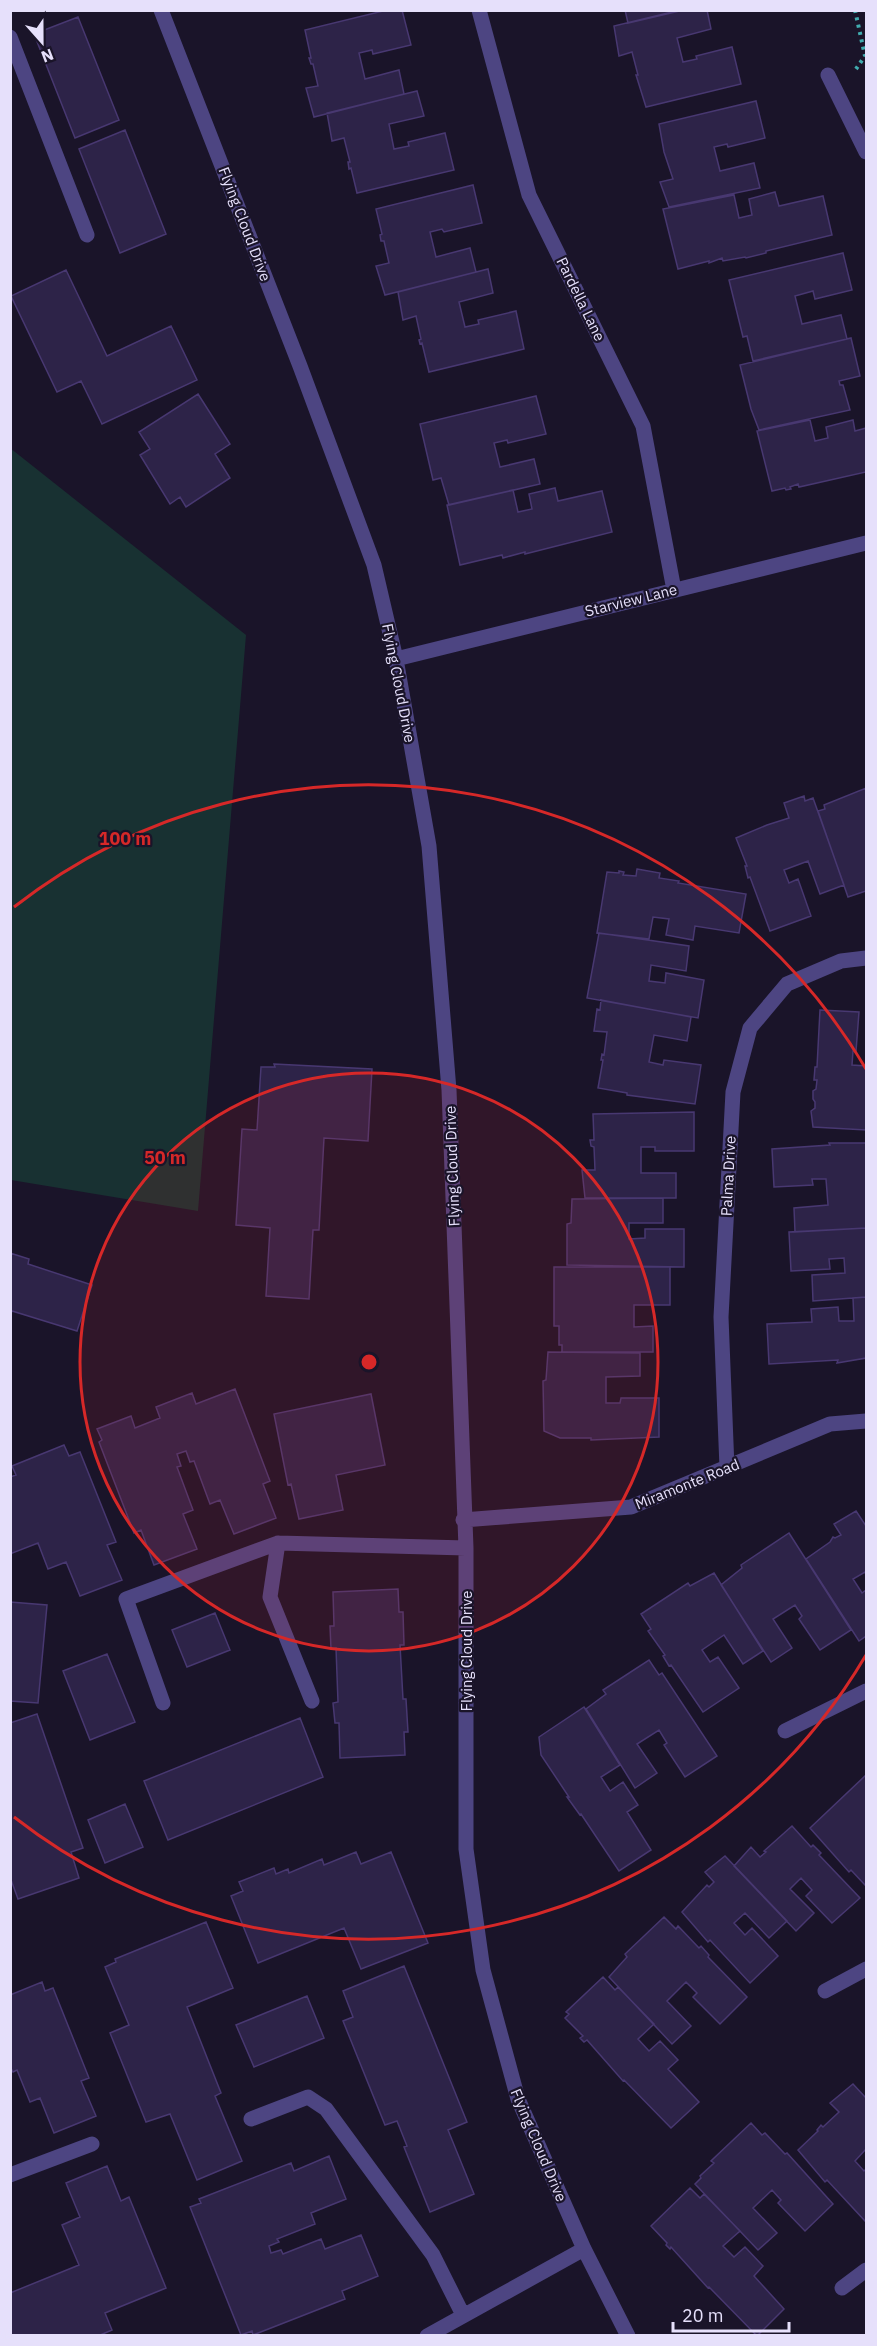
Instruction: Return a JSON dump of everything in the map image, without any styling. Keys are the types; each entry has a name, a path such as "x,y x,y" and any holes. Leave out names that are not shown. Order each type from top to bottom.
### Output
{"street":[{"name":"Flying Cloud Drive","path":"161,10 300,366 374,565 396,658 429,846 446,1055 463,1520 466,1548 466,1849 483,1970 518,2099 584,2249 628,2336"},
{"name":"Pardella Lane","path":"479,10 529,195 643,426 674,590"},
{"path":"10,37 87,235"},
{"path":"828,75 867,152"},
{"name":"Starview Lane","path":"396,658 867,543"},
{"name":"Palma Drive","path":"727,1468 720,1317 733,1092 750,1028 788,984 841,961 867,958"},
{"name":"Miramonte Road","path":"463,1520 631,1507 830,1424 867,1421"},
{"path":"163,1703 126,1599 278,1543 466,1548"},
{"path":"278,1543 270,1597 312,1701"},
{"path":"785,1731 867,1691"},
{"path":"825,1991 867,1969"},
{"path":"251,2119 308,2097 326,2109 433,2255 463,2315"},
{"path":"10,2175 92,2144"},
{"path":"427,2336 584,2249"},
{"path":"842,2288 867,2270"}],"path":[{"path":"838,94 866,56 855,10"}],"green space":[{"path":"10,448 246,635 198,1211 11,1180"}],"building":[{"path":"387,10 402,10 411,45 373,54 372,50 359,53 365,79 399,70 404,94 314,117 306,88 318,86 313,64 309,58 311,58 305,30"},
{"path":"625,10 680,10 680,11 628,23"},
{"path":"680,10 707,10 711,29 677,38 683,62 697,59 696,56 732,47 741,84 646,107 632,52 619,56 614,26"},
{"path":"78,17 119,120 75,138 34,34"},
{"path":"417,91 424,116 389,124 394,149 409,146 408,142 445,133 454,170 357,193 351,168 349,169 348,162 350,162 344,138 332,141 327,113"},
{"path":"756,101 765,138 728,147 727,144 714,147 720,171 754,163 760,188 669,207 660,182 673,179 664,152 659,124"},
{"path":"125,130 166,234 120,253 79,149"},
{"path":"473,185 482,223 444,232 442,229 430,232 436,257 470,248 476,272 385,295 376,266 389,263 384,241 381,241 380,235 382,234 376,209"},
{"path":"775,192 779,206 823,196 832,235 746,258 723,261 722,258 678,269 663,209 734,195 739,218 752,215 749,199"},
{"path":"843,253 852,290 815,299 813,291 795,296 802,324 841,315 847,339 753,361 747,336 743,337 729,280"},
{"path":"488,269 493,293 459,302 465,327 479,324 478,320 516,311 524,349 429,372 422,343 420,344 419,340 421,339 416,316 403,320 398,292"},
{"path":"66,270 107,356 171,326 197,380 102,424 81,381 57,392 11,296"},
{"path":"851,338 860,376 839,381 840,385 843,385 850,410 759,430 740,365"},
{"path":"198,394 230,444 215,454 230,478 186,507 180,497 170,504 140,455 150,449 139,432"},
{"path":"536,396 546,434 508,443 507,440 494,443 500,467 534,459 540,484 449,505 441,478 433,480 420,424"},
{"path":"810,420 815,441 828,438 826,427 853,420 855,431 866,428 866,472 799,487 798,484 790,487 791,489 772,491 757,431"},
{"path":"555,488 558,501 602,491 612,532 525,554 525,552 503,558 502,555 460,565 447,505 513,490 518,512 532,509 529,494"},
{"path":"866,788 866,891 848,897 818,811 825,809 824,805"},
{"path":"804,796 805,801 813,798 844,885 820,894 808,861 784,870 789,883 798,879 811,916 770,931 750,877 748,878 745,866 747,866 736,838 789,818 784,803"},
{"path":"637,869 660,873 659,878 679,881 678,883 746,894 739,933 695,926 693,940 666,935 669,919 653,917 649,939 597,933 607,872 619,873 619,871 624,872 623,875 636,876"},
{"path":"599,933 689,946 686,971 651,965 649,981 665,983 666,973 704,980 698,1018 587,998"},
{"path":"601,1000 691,1017 687,1041 654,1035 649,1062 663,1065 664,1060 701,1065 695,1104 627,1095 627,1093 598,1088 607,1032 594,1031 597,1009 600,1010"},
{"path":"820,1010 859,1012 856,1051 853,1051 852,1065 866,1066 866,1130 813,1127 811,1111 815,1108 813,1091 816,1089 817,1080 814,1080 815,1067 817,1067"},
{"path":"274,1064 372,1069 368,1141 324,1138 319,1230 313,1230 309,1299 266,1296 270,1228 236,1225 242,1129 257,1130 261,1067 275,1067"},
{"path":"694,1112 694,1151 655,1151 655,1147 641,1147 641,1173 676,1173 676,1198 585,1198 582,1170 595,1170 594,1147 591,1146 590,1140 594,1140 593,1114"},
{"path":"829,1143 866,1143 866,1228 795,1232 794,1208 828,1205 826,1179 812,1179 813,1185 774,1187 772,1149 830,1145"},
{"path":"663,1198 663,1223 629,1223 629,1239 645,1238 645,1229 684,1229 684,1267 567,1265 567,1224 571,1223 572,1199"},
{"path":"866,1228 866,1297 813,1301 812,1275 845,1273 844,1258 829,1259 830,1269 791,1271 789,1232"},
{"path":"10,1253 29,1259 28,1264 92,1285 77,1331 12,1311 10,1316"},
{"path":"554,1267 670,1267 670,1305 634,1305 634,1327 653,1326 653,1352 562,1352 562,1345 559,1345 559,1326 554,1326"},
{"path":"866,1297 866,1358 837,1363 838,1360 769,1364 767,1324 812,1322 811,1309 838,1307 839,1321 854,1321 853,1298"},
{"path":"548,1352 640,1353 640,1376 606,1377 606,1403 620,1403 621,1398 659,1398 659,1437 591,1440 591,1438 560,1438 544,1431 543,1381 546,1380"},
{"path":"235,1389 270,1481 263,1484 276,1518 234,1534 220,1500 210,1504 194,1461 190,1462 186,1451 177,1454 181,1466 177,1467 193,1510 183,1514 197,1549 154,1565 141,1530 134,1533 99,1442 102,1440 97,1429 131,1416 135,1428 160,1418 156,1407 192,1393 196,1404"},
{"path":"371,1394 385,1465 336,1475 343,1510 299,1519 291,1484 288,1485 274,1414"},
{"path":"64,1445 69,1456 80,1452 116,1542 107,1545 122,1580 80,1596 66,1562 48,1569 38,1543 10,1554 10,1477 16,1475 12,1466"},
{"path":"856,1511 866,1526 866,1574 865,1572 853,1579 862,1593 866,1590 866,1636 859,1641 806,1559 830,1542 833,1537 841,1535 834,1524"},
{"path":"789,1533 851,1630 820,1650 799,1619 802,1616 795,1605 773,1619 792,1648 771,1662 721,1585 742,1568 741,1565"},
{"path":"714,1573 763,1651 743,1664 724,1635 702,1650 710,1662 718,1657 739,1688 703,1712 671,1665 669,1666 663,1656 665,1655 648,1631 651,1629 641,1614 688,1583 690,1586"},
{"path":"398,1589 399,1612 403,1612 404,1645 400,1645 403,1699 406,1699 408,1732 404,1732 405,1755 340,1758 339,1723 335,1723 333,1703 338,1702 336,1648 331,1649 330,1626 334,1626 333,1592"},
{"path":"10,1602 47,1605 38,1703 10,1701"},
{"path":"215,1613 230,1650 187,1667 172,1630"},
{"path":"107,1654 135,1722 90,1740 63,1671"},
{"path":"649,1660 659,1675 662,1673 717,1756 685,1777 664,1745 667,1743 659,1730 637,1744 657,1773 635,1788 586,1709 606,1694 603,1690"},
{"path":"584,1707 620,1765 601,1777 610,1791 623,1782 638,1805 627,1812 651,1850 619,1871 567,1797 569,1797 541,1755 539,1737"},
{"path":"37,1714 83,1848 71,1852 79,1878 18,1899 10,1877 10,1723"},
{"path":"300,1718 323,1777 168,1840 144,1781"},
{"path":"866,1775 866,1886 851,1870 849,1872 810,1828"},
{"path":"125,1804 143,1847 105,1863 88,1820"},
{"path":"792,1826 811,1847 813,1845 821,1853 819,1855 860,1898 832,1923 806,1896 812,1890 801,1878 790,1889 814,1913 796,1931 734,1866 751,1847 760,1857"},
{"path":"356,1852 361,1864 391,1852 428,1943 361,1969 344,1928 258,1963 231,1896 243,1891 239,1882 274,1868 276,1874 288,1869 289,1873 322,1859 324,1865"},
{"path":"725,1856 787,1921 769,1938 745,1913 734,1923 745,1935 752,1928 778,1956 750,1983 710,1940 708,1942 682,1912 707,1885 709,1887 714,1882 705,1872"},
{"path":"664,1917 676,1929 678,1926 699,1948 701,1946 709,1955 708,1957 747,1997 720,2024 693,1997 697,1993 686,1982 667,2001 691,2026 672,2044 609,1977 627,1957 625,1954"},
{"path":"206,1922 233,1988 187,2007 221,2093 215,2096 242,2161 197,2180 170,2114 146,2122 110,2033 129,2025 105,1967 116,1962 115,1959"},
{"path":"404,1966 467,2122 448,2130 474,2194 430,2212 404,2147 407,2146 397,2121 385,2125 343,2021 353,2017 343,1991"},
{"path":"603,1977 615,1990 618,1987 654,2024 638,2039 649,2051 660,2041 678,2060 668,2069 699,2102 671,2128 623,2081 587,2040 584,2042 580,2038 583,2036 565,2018 569,2014 566,2012"},
{"path":"42,1982 45,1991 53,1988 89,2078 81,2081 96,2116 54,2133 40,2098 30,2102 17,2070 13,2072 10,2067 10,1995"},
{"path":"307,1996 324,2038 254,2067 236,2025"},
{"path":"853,2084 866,2098 866,2149 855,2161 864,2171 866,2169 866,2222 827,2180 825,2182 798,2150 818,2131 821,2125 823,2127 839,2112 830,2103"},
{"path":"751,2123 762,2135 765,2133 785,2154 787,2153 833,2204 805,2231 778,2203 781,2200 772,2190 753,2208 777,2233 758,2250 695,2184 714,2163 711,2161"},
{"path":"329,2156 346,2199 311,2213 315,2224 277,2239 279,2242 269,2246 271,2253 281,2250 283,2254 321,2239 325,2249 361,2235 378,2276 342,2291 345,2299 253,2335 252,2331 241,2335 190,2207 201,2203 199,2199 291,2163 294,2171"},
{"path":"107,2166 121,2201 129,2197 166,2288 105,2313 112,2330 98,2336 10,2336 10,2293 79,2265 62,2225 80,2217 66,2183"},
{"path":"690,2188 700,2198 704,2194 740,2231 723,2246 734,2257 745,2247 763,2266 754,2276 784,2309 757,2336 708,2288 671,2247 670,2249 666,2245 667,2243 651,2226"}]}
